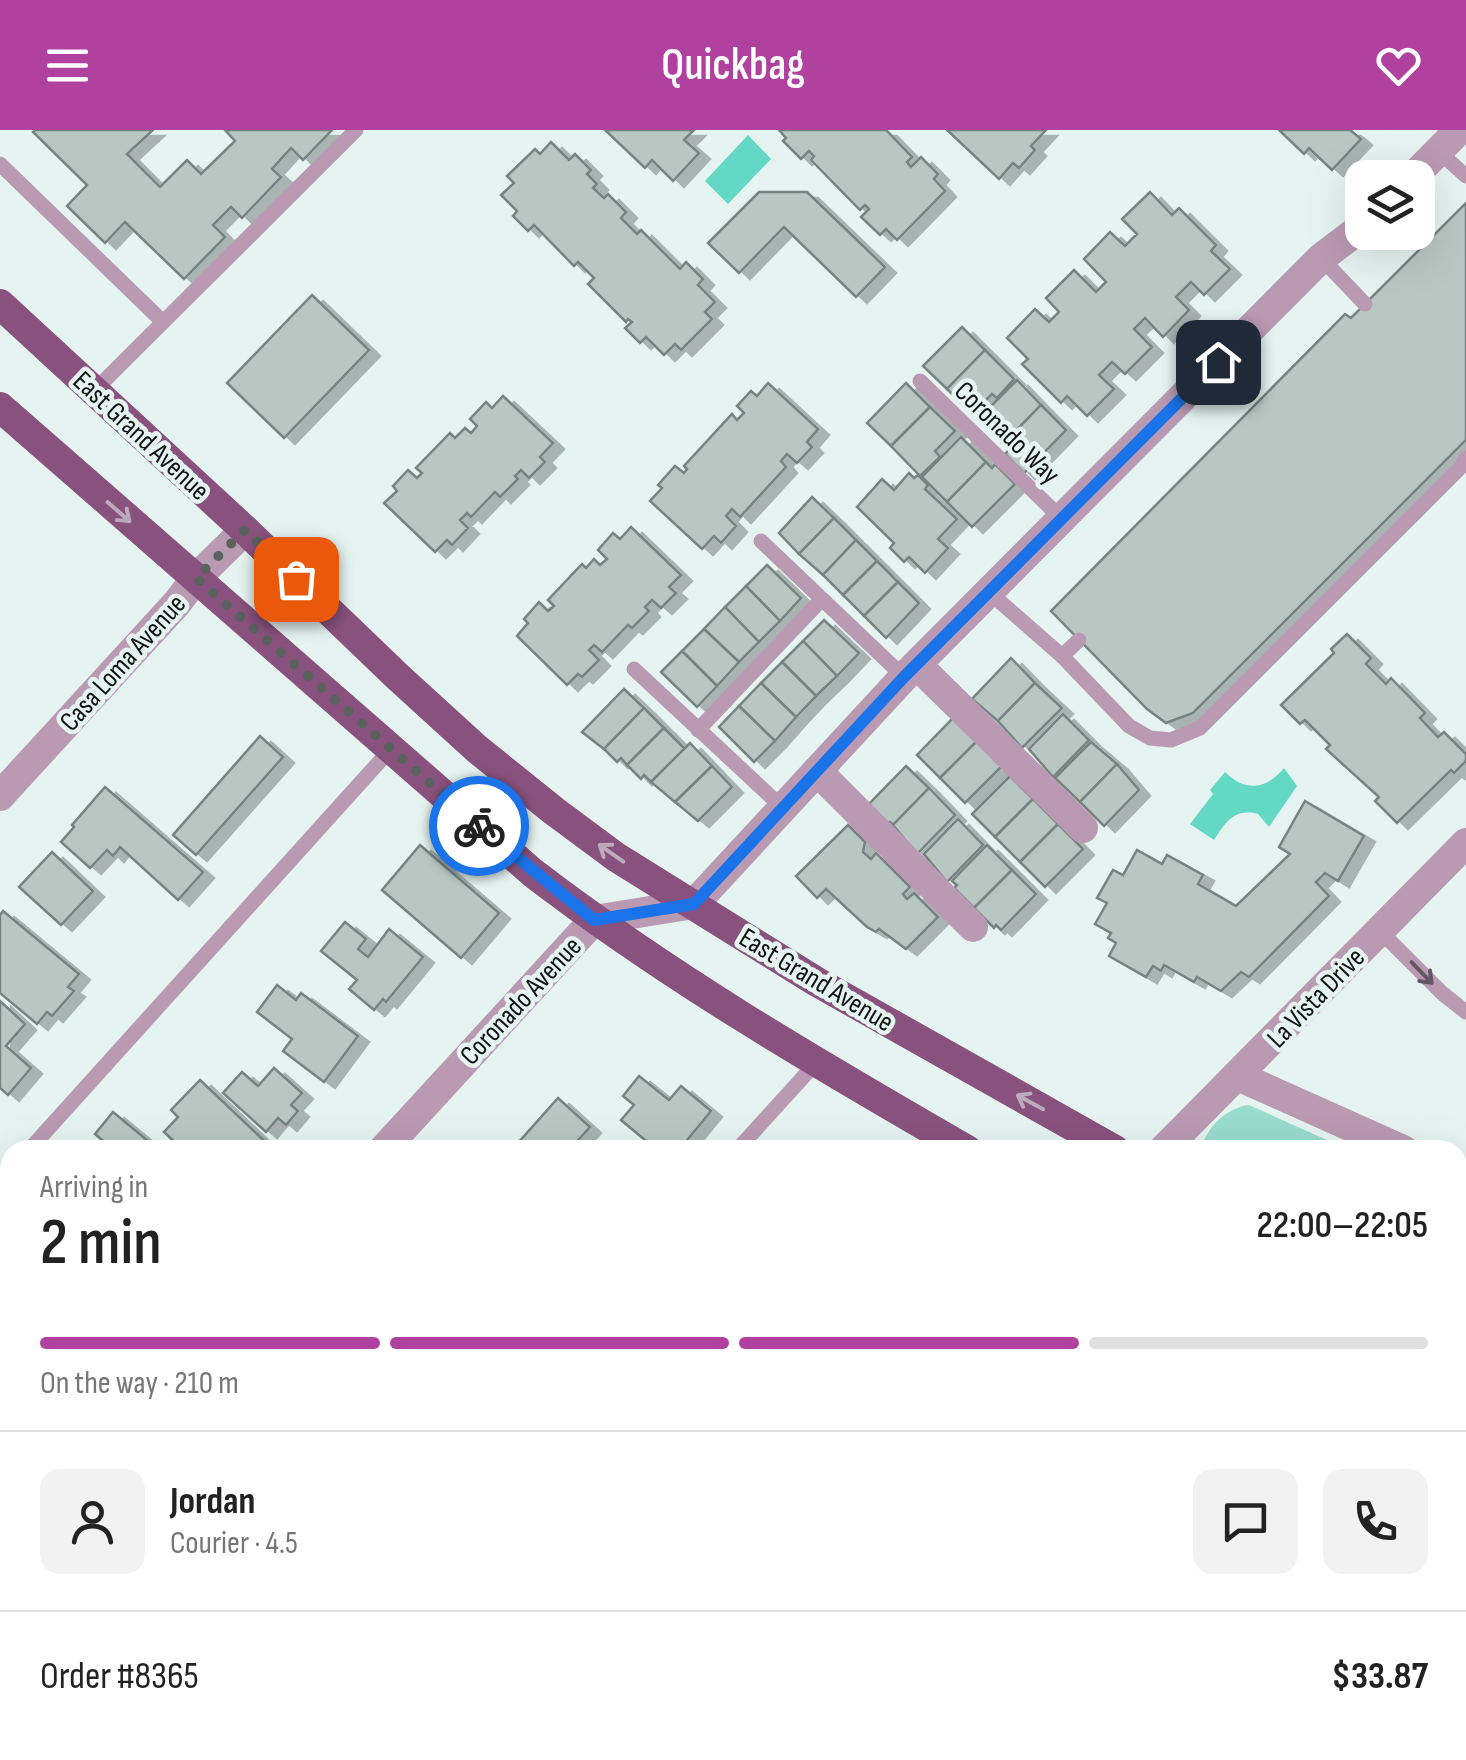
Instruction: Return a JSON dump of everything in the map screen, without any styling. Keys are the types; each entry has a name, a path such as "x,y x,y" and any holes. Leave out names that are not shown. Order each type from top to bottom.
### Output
{"main road":[{"name":"East Grand Avenue","path":"0,304 477,749 616,857 817,982 1097,1140"},
{"path":"3,415 534,874 594,920 701,992 949,1140"}],"street":[{"path":"1430,160 1449,141"},
{"path":"694,904 911,671 1321,258 1345,240"},
{"name":"Casa Loma Avenue","path":"0,796 196,578 245,530"},
{"path":"911,671 1084,828"},
{"path":"817,771 973,927"},
{"name":"La Vista Drive","path":"1172,1140 1466,843"},
{"name":"Coronado Avenue","path":"392,1140 594,920 694,904"},
{"path":"1238,1076 1381,1140"}],"lane":[{"path":"94,391 356,130"},
{"path":"1449,141 1466,176"},
{"path":"0,164 163,322"},
{"path":"1321,258 1365,304"},
{"name":"Coronado Way","path":"920,381 1062,519"},
{"path":"989,592 1062,656 1129,726 1150,738 1171,740 1200,728 1466,458"},
{"path":"761,541 822,599 911,671"},
{"path":"698,730 822,599"},
{"path":"1062,656 1079,640"},
{"path":"634,669 784,808"},
{"path":"37,1140 390,750"},
{"path":"1380,930 1442,994 1466,1012"},
{"path":"746,1140 816,1063"}],"shaded area":[{"path":"748,135 771,159 728,204 705,181"},
{"path":"1284,768 1297,786 1269,827 1258,814 1243,813 1227,822 1214,840 1190,824 1225,772 1240,783 1255,786 1270,781"},
{"path":"1249,1105 1327,1140 1205,1140 1218,1120"}],"building":[{"path":"35,130 153,130 127,154 160,187 187,160 201,174 235,141 225,130 332,130 303,160 291,148 272,169 281,177 242,218 231,207 213,225 225,237 184,279 125,222 105,243 67,206 87,185"},
{"path":"605,130 694,130 684,140 699,153 673,181 652,160 645,168"},
{"path":"779,130 886,130 912,157 907,162 911,167 921,157 938,174 934,179 945,191 897,240 886,229 880,235 861,217 869,209 865,205 860,210 811,160 814,156 809,151 801,159 783,141 786,138"},
{"path":"947,130 1046,130 1019,168 1013,163 999,179"},
{"path":"1279,130 1350,130 1361,139 1332,170 1309,148 1304,154"},
{"path":"551,142 569,160 575,154 591,170 587,174 597,184 593,188 604,198 608,194 626,212 621,218 637,234 641,230 680,269 686,262 703,279 698,285 715,302 705,312 712,319 681,350 675,344 664,355 646,337 640,343 625,328 632,322 626,322 588,284 594,278 578,262 574,266 534,225 528,231 513,216 517,211 501,195 514,183 507,176 535,149 540,154"},
{"path":"759,192 807,192 885,267 856,297 784,227 739,273 708,243"},
{"path":"1150,192 1172,215 1179,208 1216,245 1211,251 1230,269 1204,295 1191,282 1176,297 1189,310 1163,337 1145,318 1134,329 1152,347 1125,374 1112,362 1099,375 1114,389 1087,416 1067,396 1061,403 1022,364 1028,359 1007,338 1035,309 1049,322 1059,312 1046,298 1074,270 1096,292 1106,282 1084,259 1110,232 1125,246 1137,234 1122,219"},
{"path":"1466,203 1466,440 1193,713 1166,723 1147,709 1051,611 1345,314 1351,318 1419,250 1435,250 1435,234"},
{"path":"312,295 369,350 284,438 227,383"},
{"path":"962,327 985,350 947,389 923,366"},
{"path":"985,350 1014,379 997,398 992,394 972,414 947,389"},
{"path":"1017,380 1041,405 1003,444 978,419"},
{"path":"768,383 818,429 807,442 812,447 797,463 787,454 781,461 786,467 740,517 732,509 726,516 736,526 721,543 714,536 702,549 650,501 675,466 684,473 684,466 732,414 737,420 744,413 737,406 751,391 757,396"},
{"path":"906,383 930,407 891,446 867,423"},
{"path":"503,396 553,443 540,457 545,462 529,478 521,470 515,476 518,479 500,497 495,492 471,517 467,513 460,520 468,528 452,545 447,540 435,552 384,503 397,491 393,486 408,470 417,478 422,473 416,468 450,433 455,438 465,428 471,433 477,426 470,419 486,402 492,408"},
{"path":"1041,405 1066,430 1024,473 1005,454 1009,450 1003,444"},
{"path":"930,407 955,431 935,451 940,457 920,476 891,446"},
{"path":"961,437 986,462 947,502 922,477"},
{"path":"986,462 992,468 995,464 1015,484 972,527 947,502"},
{"path":"909,473 914,478 918,475 928,485 925,489 957,519 938,539 948,548 925,573 909,557 904,562 890,548 894,543 857,507 882,479 894,490"},
{"path":"812,497 834,518 799,554 779,533"},
{"path":"834,518 856,540 823,575 799,554"},
{"path":"631,527 681,575 669,587 676,593 661,608 652,600 645,607 649,611 632,628 628,625 602,652 594,645 589,650 599,660 567,685 517,636 528,623 524,619 539,602 548,611 554,606 548,600 582,564 586,568 594,559 600,565 607,559 598,550 613,533 620,539"},
{"path":"856,540 877,561 843,595 823,575"},
{"path":"877,561 898,582 864,616 843,595"},
{"path":"767,565 801,598 780,621 746,586"},
{"path":"898,582 919,603 886,638 864,616"},
{"path":"746,586 780,621 759,642 725,607"},
{"path":"725,607 759,642 739,662 704,629"},
{"path":"824,620 859,653 837,676 803,641"},
{"path":"704,629 739,662 717,686 682,651"},
{"path":"1347,634 1371,658 1366,664 1386,684 1391,678 1425,713 1420,718 1438,737 1444,732 1466,754 1466,761 1454,773 1451,770 1397,823 1375,801 1379,797 1326,749 1330,745 1305,720 1300,724 1281,705 1334,653 1331,649"},
{"path":"803,641 837,676 816,696 782,662"},
{"path":"682,651 717,686 697,707 661,672"},
{"path":"1011,658 1035,683 998,721 972,699"},
{"path":"782,662 816,696 796,717 761,683"},
{"path":"761,683 796,717 775,741 739,706"},
{"path":"1035,683 1062,708 1022,748 998,721"},
{"path":"624,689 644,708 604,749 582,732"},
{"path":"739,706 775,741 754,762 719,727"},
{"path":"644,708 664,728 627,765 621,758 617,762 604,749"},
{"path":"1063,714 1089,740 1053,777 1029,749"},
{"path":"953,718 977,741 940,778 917,755"},
{"path":"664,728 685,749 651,782 644,775 641,779 627,765"},
{"path":"260,736 283,757 196,855 173,835"},
{"path":"977,741 1002,766 965,803 940,778"},
{"path":"1091,742 1117,764 1080,802 1055,778"},
{"path":"690,743 712,766 675,802 651,782"},
{"path":"1117,764 1139,790 1104,826 1080,802"},
{"path":"712,766 732,787 698,821 675,802"},
{"path":"906,766 929,788 893,825 887,824 868,805"},
{"path":"1010,776 1033,799 995,837 972,814"},
{"path":"105,787 203,872 178,900 120,847 113,856 107,850 90,868 61,842"},
{"path":"929,788 955,815 917,854 893,825"},
{"path":"1033,799 1058,824 1020,862 995,837"},
{"path":"1305,801 1364,836 1338,881 1325,873 1316,882 1329,896 1249,977 1241,972 1221,991 1197,977 1194,982 1164,965 1161,971 1153,966 1146,977 1109,956 1116,943 1108,938 1111,933 1095,924 1107,903 1097,898 1113,870 1123,875 1137,850 1162,864 1167,855 1203,875 1198,884 1236,906 1290,854 1279,847"},
{"path":"958,819 983,845 947,882 924,854"},
{"path":"1058,824 1083,849 1045,887 1020,862"},
{"path":"848,825 865,842 863,852 871,859 876,853 910,887 903,894 907,899 914,893 938,917 906,949 879,929 876,932 867,927 826,889 817,898 796,876"},
{"path":"420,845 499,913 461,958 382,890"},
{"path":"987,845 1012,870 974,908 952,881"},
{"path":"52,852 93,891 61,925 19,887"},
{"path":"1012,870 1036,894 1001,930 974,908"},
{"path":"3,911 79,974 68,987 74,991 52,1016 47,1012 37,1024 0,993"},
{"path":"345,922 366,939 358,949 368,957 389,929 423,957 386,1002 383,999 374,1010 349,989 357,980 321,951"},
{"path":"277,985 296,1000 301,993 358,1036 324,1082 283,1051 292,1039 257,1012"},
{"path":"0,1001 25,1024 6,1046 31,1068 8,1095 0,1088"},
{"path":"274,1068 302,1093 291,1105 298,1111 286,1125 278,1118 266,1132 223,1093 242,1072 258,1086"},
{"path":"639,1076 669,1100 681,1086 711,1111 687,1140 645,1140 621,1120 634,1105 623,1096"},
{"path":"200,1080 263,1140 172,1140 164,1132 178,1117 171,1110"},
{"path":"558,1098 590,1127 578,1140 521,1140"},
{"path":"113,1112 147,1140 102,1140 95,1134"}],"way so far":[{"path":"296,579 245,530 196,578 479,826"}],"route":[{"path":"479,826 594,920 694,904 904,677 1218,362"}]}
